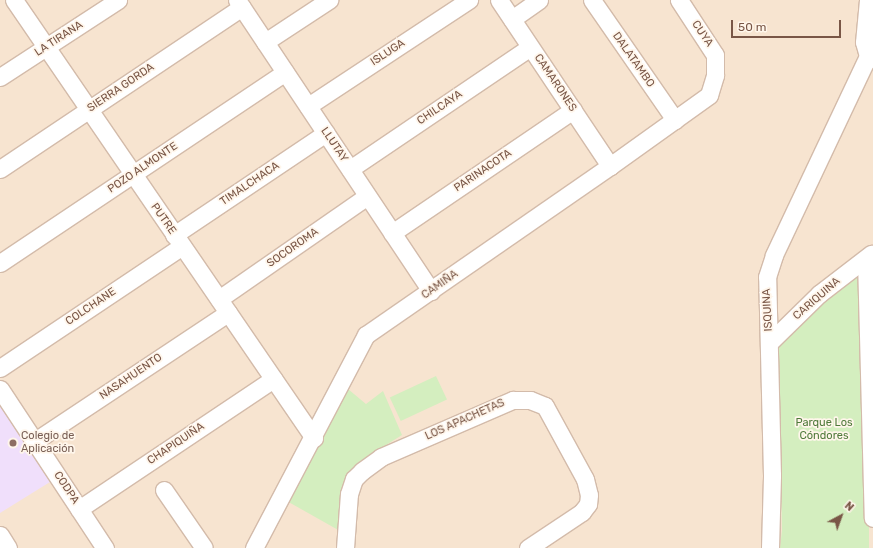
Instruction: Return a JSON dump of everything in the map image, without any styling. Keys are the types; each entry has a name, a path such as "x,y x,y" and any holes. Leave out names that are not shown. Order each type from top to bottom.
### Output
{"street":[{"name":"PUTRE","path":"14,0 45,48 314,438"},
{"name":"LA TIRANA","path":"0,77 118,0"},
{"path":"265,42 329,0"},
{"name":"ISLUGA","path":"308,106 469,0"},
{"name":"CAMARONES","path":"499,0 610,166"},
{"path":"512,19 539,0"},
{"name":"DALATAMBO","path":"592,0 675,120"},
{"name":"CUYA","path":"679,0 716,55 716,75 709,95"},
{"path":"868,0 864,42 871,53"},
{"name":"LLUTAY","path":"239,4 431,291"},
{"name":"SIERRA GORDA","path":"0,169 88,110 239,4"},
{"name":"CHILCAYA","path":"350,169 530,47"},
{"name":"ISQUINA","path":"770,548 772,529 770,342 766,291 774,255 871,53"},
{"name":"POZO ALMONTE","path":"0,263 285,72"},
{"name":"CAMIÑA","path":"254,548 314,438 366,335 610,166 709,95"},
{"name":"PARINACOTA","path":"392,233 573,110"},
{"name":"TIMALCHACA","path":"178,240 326,133"},
{"name":"SOCOROMA","path":"223,306 368,196"},
{"name":"COLCHANE","path":"0,368 178,240"},
{"name":"CARIQUINA","path":"770,342 819,294 869,256"},
{"name":"CARIQUINA","path":"869,256 873,518"},
{"name":"NASAHUENTO","path":"35,441 223,306"},
{"name":"CHAPIQUIÑA","path":"79,509 273,379"},
{"name":"CODPA","path":"0,389 105,548"},
{"name":"LOS APACHETAS","path":"345,548 349,494 354,479 362,471 381,457 512,400 530,400 544,406 585,479 589,495 588,504 582,512 528,548"},
{"path":"164,490 204,548"},
{"path":"0,535 8,548"}],"shaded area":[{"path":"0,0 873,0 873,548 0,548"},
{"name":"Colegio de Aplicación","path":"0,404 50,482 0,513"}],"green space":[{"name":"Parque Los Cóndores","path":"859,270 869,498 869,548 780,548 782,530 778,345 798,322"},
{"path":"436,376 447,400 401,421 390,398"},
{"path":"348,389 366,404 383,391 402,435 359,462 348,479 340,531 285,500"}],"place":[{"name":"Colegio de Aplicación","path":"13,443"}]}
